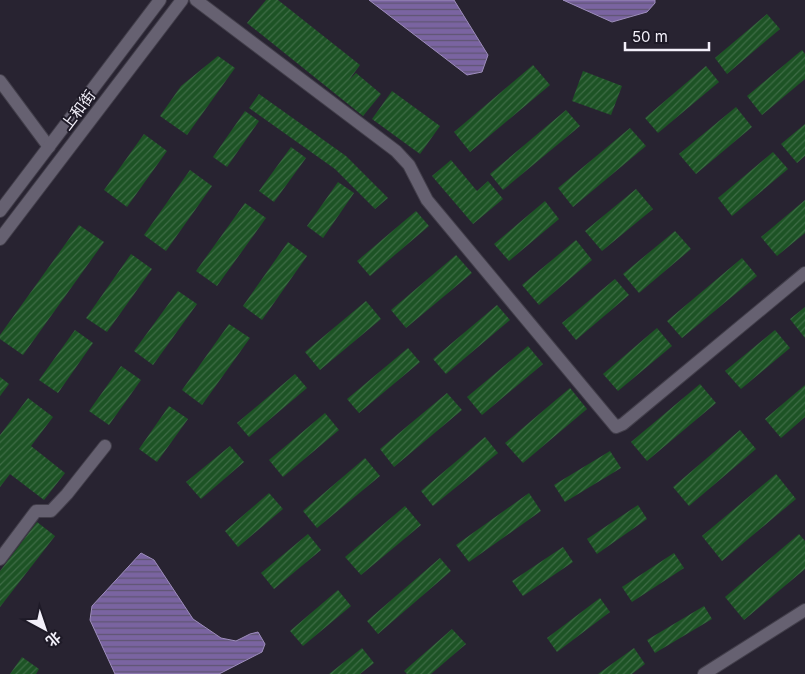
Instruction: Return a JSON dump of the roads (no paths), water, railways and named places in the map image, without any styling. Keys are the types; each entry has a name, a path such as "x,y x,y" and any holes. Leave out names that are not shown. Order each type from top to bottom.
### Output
{"street":[{"name":"上和街","path":"0,211 160,0"},
{"name":"上和街","path":"0,239 182,0"},
{"path":"196,0 396,151 409,165 427,200 616,427 623,424 805,273"},
{"path":"0,81 49,147"},
{"path":"0,559 36,512 51,511 105,446"},
{"path":"704,674 805,610"}]}
